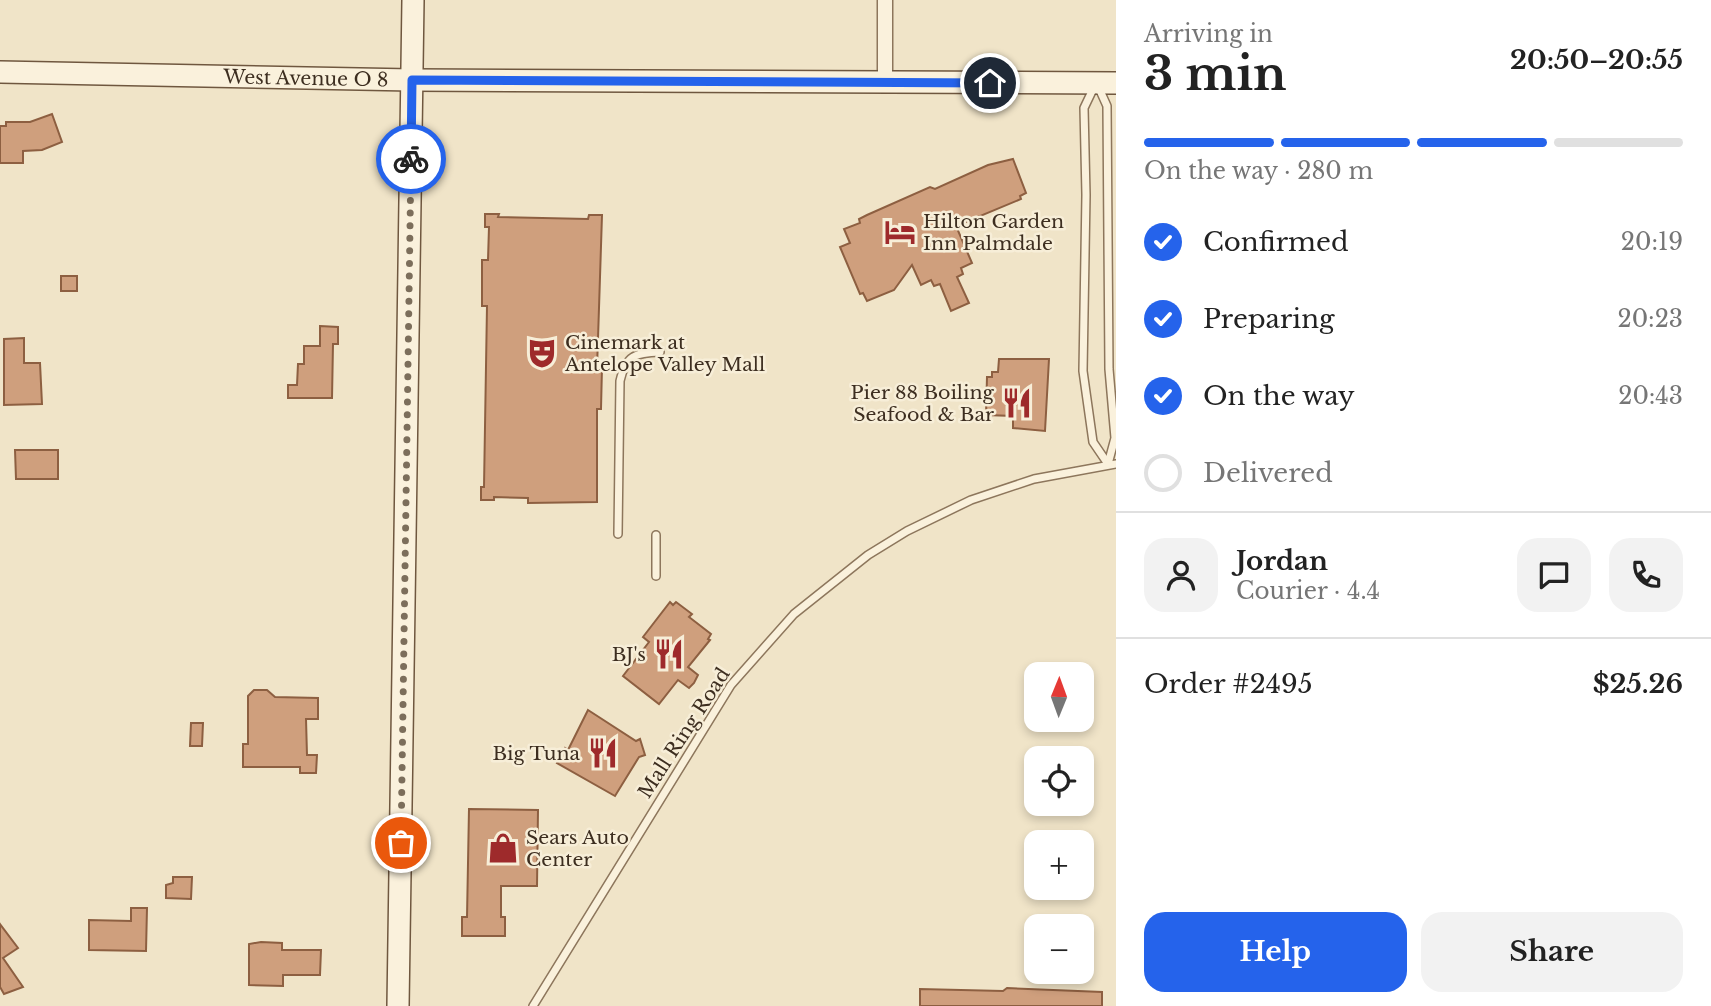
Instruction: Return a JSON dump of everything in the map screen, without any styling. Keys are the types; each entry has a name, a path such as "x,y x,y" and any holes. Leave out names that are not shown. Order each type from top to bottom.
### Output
{"street":[{"path":"398,1006 413,0"},
{"path":"885,0 885,84"},
{"name":"West Avenue O 8","path":"0,72 412,80 1106,83"}],"lane":[{"path":"1106,83 1084,108 1086,195 1083,371 1093,442 1112,464"},
{"path":"1106,83 1109,369 1115,438 1112,464"},
{"path":"618,534 620,381 624,365 642,353 660,352"},
{"name":"Mall Ring Road","path":"533,1006 731,685 794,614 868,555 940,514 971,500 1034,479 1112,464"},
{"path":"656,535 656,576"}],"building":[{"path":"52,114 62,142 42,150 23,151 23,163 0,163 0,126 6,126 6,122 30,122"},
{"name":"Hilton Garden Inn Palmdale","path":"1013,159 1026,193 1020,196 1021,199 956,226 972,263 961,268 963,274 957,277 969,303 951,311 940,284 934,286 931,280 921,285 912,265 894,290 867,301 863,293 860,294 840,247 850,243 844,229 860,223 859,219 867,215 930,187 935,189 988,165"},
{"name":"Cinemark at Antelope Valley Mall","path":"485,214 499,214 498,217 588,219 589,215 602,215 597,367 602,367 601,409 597,409 597,502 528,503 528,498 494,497 494,500 481,500 481,487 484,487 487,306 482,306 482,260 488,260 489,227 485,227"},
{"path":"61,276 77,276 77,291 61,291"},
{"path":"320,326 338,327 338,344 333,344 332,398 288,398 288,385 297,385 298,364 304,364 304,346 320,346"},
{"path":"24,338 24,363 40,363 42,404 4,405 4,339"},
{"name":"Pier 88 Boiling Seafood & Bar","path":"999,359 1049,359 1045,431 1013,428 1013,416 986,415 987,377 992,377 992,372 998,372"},
{"path":"15,450 58,450 58,479 16,479"},
{"name":"BJ's","path":"670,602 673,605 676,602 692,614 689,617 711,634 708,639 710,640 688,667 698,675 694,683 689,688 678,680 659,704 623,676 649,642 643,637"},
{"path":"254,690 267,690 275,697 318,698 318,719 306,719 307,755 317,755 316,773 300,773 300,767 243,767 243,744 248,744 248,696"},
{"name":"Big Tuna","path":"588,710 636,741 640,739 645,755 639,757 615,796 557,763 565,748 568,750"},
{"path":"191,723 203,723 202,746 190,746"},
{"name":"Sears Auto Center","path":"469,809 538,810 537,886 501,886 501,917 505,917 505,936 462,936 462,917 467,917"},
{"path":"173,877 192,877 191,899 166,898 166,885 173,883"},
{"path":"131,908 147,908 146,951 89,950 89,920 131,921"},
{"path":"0,924 18,948 3,958 23,987 4,994 0,987"},
{"path":"282,943 282,950 321,950 320,975 283,975 283,986 249,985 249,944"},
{"path":"1007,988 1102,992 1102,1006 920,1006 920,989 1003,991"}],"way so far":[{"path":"401,843 411,159"}],"place":[{"name":"Hilton Garden Inn Palmdale","path":"900,232"},
{"name":"Cinemark at Antelope Valley Mall","path":"542,353"},
{"name":"Pier 88 Boiling Seafood & Bar","path":"1017,403"},
{"name":"BJ's","path":"669,654"},
{"name":"Big Tuna","path":"603,753"},
{"name":"Sears Auto Center","path":"503,848"}],"route":[{"path":"411,159 412,80 990,83"}]}
